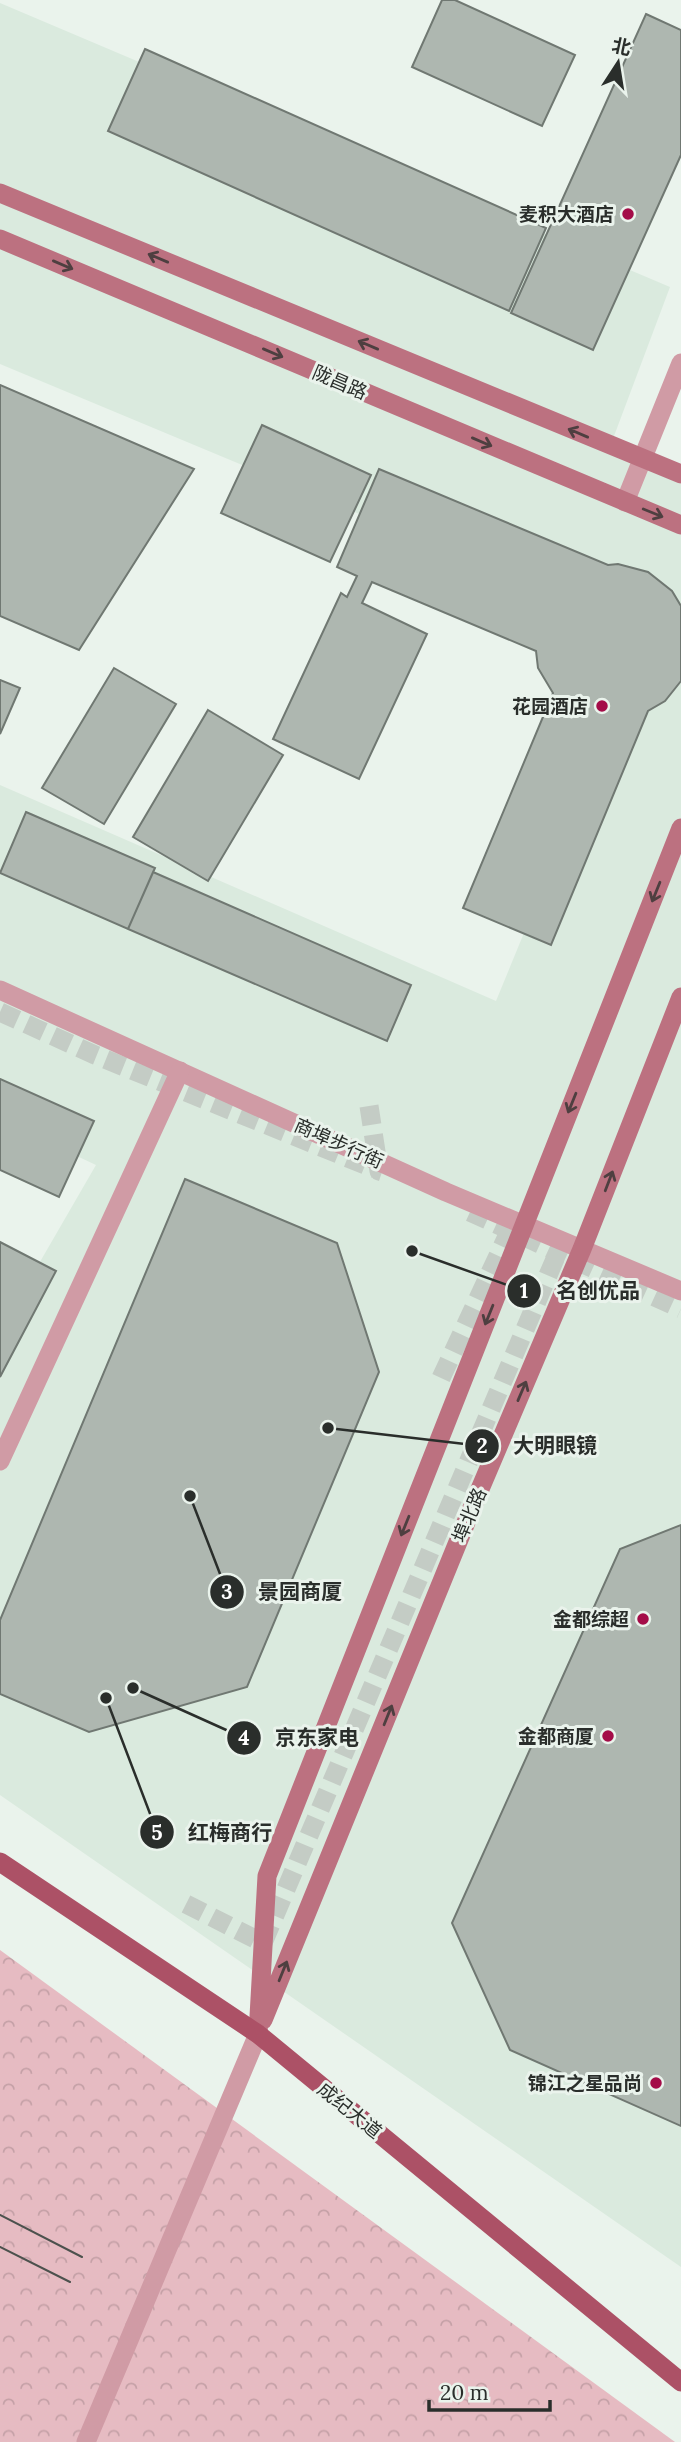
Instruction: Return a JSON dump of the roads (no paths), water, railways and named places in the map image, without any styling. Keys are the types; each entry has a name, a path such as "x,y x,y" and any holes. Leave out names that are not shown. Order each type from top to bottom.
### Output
{"main road":[{"path":"0,193 681,474"},
{"name":"陇昌路","path":"0,239 681,525"},
{"path":"258,2034 267,1876 681,828"},
{"name":"埠北路","path":"258,2034 469,1515 582,1249 681,997"},
{"name":"成纪大道","path":"0,1862 258,2034 681,2382"}],"street":[{"path":"625,502 681,363"},
{"name":"商埠步行街","path":"0,990 446,1192 681,1291"},
{"path":"0,1461 180,1071"},
{"path":"86,2442 258,2034"}],"tunnel":[{"path":"0,1012 95,1055 375,1169"},
{"path":"369,1106 379,1171 382,1172"},
{"path":"470,1212 681,1309"},
{"path":"441,1378 510,1230"},
{"path":"186,1904 263,1943 558,1252"}],"tram line":[{"path":"0,2215 82,2257"},
{"path":"0,2247 70,2282"}],"place":[{"name":"麦积大酒店","path":"628,214"},
{"name":"花园酒店","path":"602,706"},
{"name":"名创优品","path":"412,1251"},
{"name":"大明眼镜","path":"328,1428"},
{"name":"景园商厦","path":"190,1496"},
{"name":"金都综超","path":"643,1619"},
{"name":"京东家电","path":"133,1688"},
{"name":"红梅商行","path":"106,1698"},
{"name":"金都商厦","path":"608,1736"},
{"name":"锦江之星品尚","path":"656,2083"}]}
